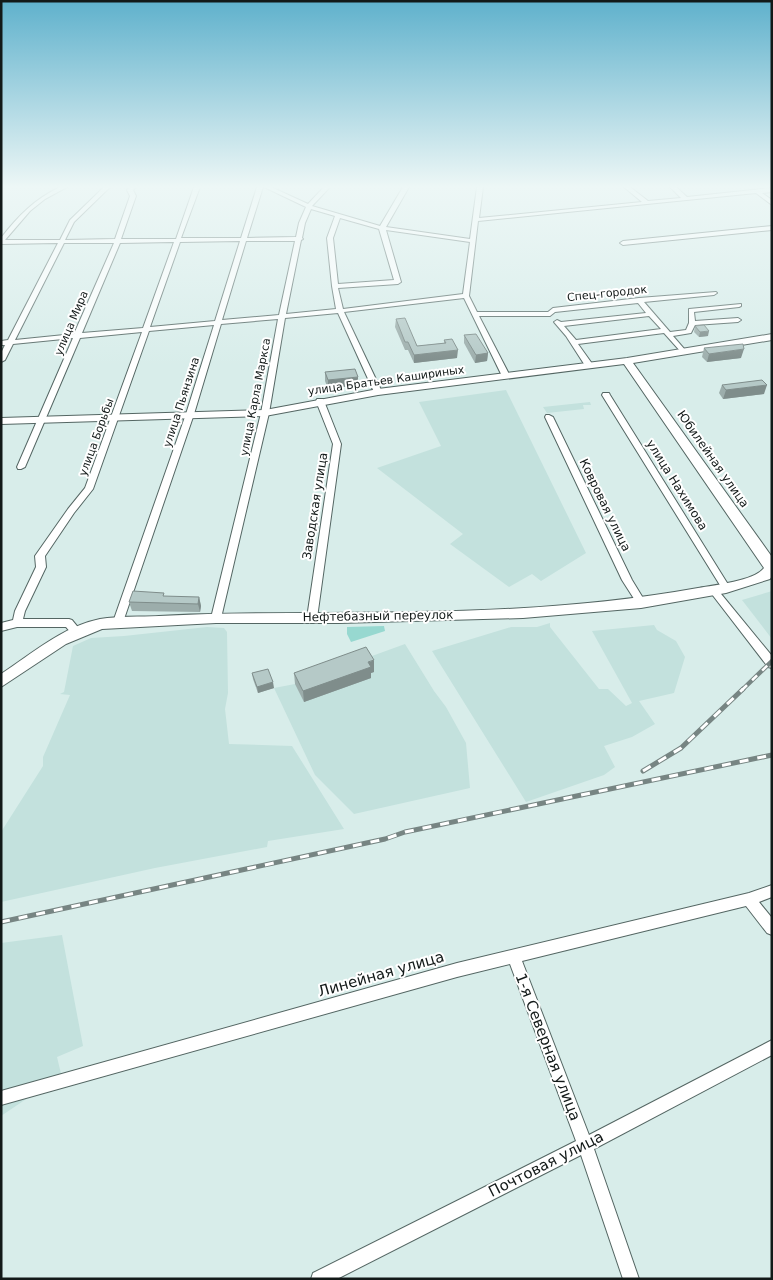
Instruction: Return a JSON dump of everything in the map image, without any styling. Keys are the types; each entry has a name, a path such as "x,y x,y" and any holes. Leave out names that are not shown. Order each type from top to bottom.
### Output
{"main road":[{"name":"улица Братьев Кашириных","path":"1,421 265,413 320,401 378,392 627,361 772,337"},
{"name":"Юбилейная улица","path":"627,361 769,562 771,568 767,574"},
{"name":"Нефтебазный переулок","path":"1,682 60,639 76,630 118,622 216,618 312,618 523,613 641,604 720,590 754,581 767,574"}],"street":[{"path":"1,360 60,247"},
{"name":"улица Мира","path":"21,467 115,247"},
{"name":"улица Борьбы","path":"16,624 20,611 41,567 40,556 88,489 176,247"},
{"name":"улица Пьянзина","path":"118,622 190,414 242,247"},
{"name":"улица Карла Маркса","path":"216,618 265,413 282,316 298,247"},
{"path":"331,247 340,311 378,392"},
{"path":"335,286 398,282 388,247"},
{"path":"473,247 466,296 506,376"},
{"path":"697,292 722,322"},
{"name":"Спец-городок","path":"475,314 550,314 553,310 697,292 714,293"},
{"path":"1,343 340,311 466,296"},
{"path":"639,300 683,351"},
{"path":"574,342 667,332 689,332 692,323 691,310 739,305"},
{"path":"550,314 574,342 589,365"},
{"path":"560,324 651,314"},
{"path":"692,323 738,320"},
{"name":"улица Нахимова","path":"606,395 720,590 772,664"},
{"name":"Заводская улица","path":"312,618 337,444 320,401"},
{"name":"Ковровая улица","path":"549,417 641,604"},
{"path":"1,627 16,624 69,623 76,630"},
{"name":"Линейная улица","path":"1,1098 457,970 749,899 772,891"},
{"path":"749,899 772,929"},
{"name":"1-я Северная улица","path":"514,956 585,1145 631,1279"},
{"name":"Почтовая улица","path":"319,1279 585,1145 772,1047"}],"shaded area":[{"path":"506,390 586,553 541,581 532,574 509,587 450,544 463,534 377,468 441,446 419,402"},
{"path":"590,402 591,405 583,405 584,409 547,413 543,407"},
{"path":"772,591 772,639 742,600"},
{"path":"550,623 550,627 599,689 608,689 626,706 632,703 592,631 654,625 657,630 676,641 685,657 674,693 639,701 655,724 632,737 604,746 615,767 604,775 526,802 432,651 511,627 537,627"},
{"path":"384,626 385,631 351,642 347,634 347,627"},
{"path":"207,627 224,628 227,632 228,693 225,709 229,744 292,746 344,829 268,841 267,847 155,868 1,902 1,832 43,766 43,757 70,695 60,694 64,692 73,646 91,638"},
{"path":"405,644 446,707 466,743 470,788 354,814 315,775 274,688 295,684"},
{"path":"62,935 83,1046 57,1057 63,1082 41,1089 1,1116 1,943"}],"building":[{"path":"405,318 417,346 446,343 444,340 452,339 458,350 414,355 408,342 405,342 396,319"},
{"path":"704,325 709,331 700,332 695,326"},
{"path":"476,334 488,353 476,355 464,335"},
{"path":"743,344 744,349 709,354 704,348"},
{"path":"355,369 358,377 328,380 325,372"},
{"path":"762,380 767,385 726,390 722,385"},
{"path":"133,591 164,593 163,596 199,597 198,604 129,602"},
{"path":"366,647 374,660 368,662 371,667 303,691 294,673"},
{"path":"268,669 273,682 257,687 252,673"}],"railway":[{"path":"742,690 772,661"},
{"path":"643,771 681,748 743,689"},
{"path":"1,922 385,839 405,832 772,755"}]}
